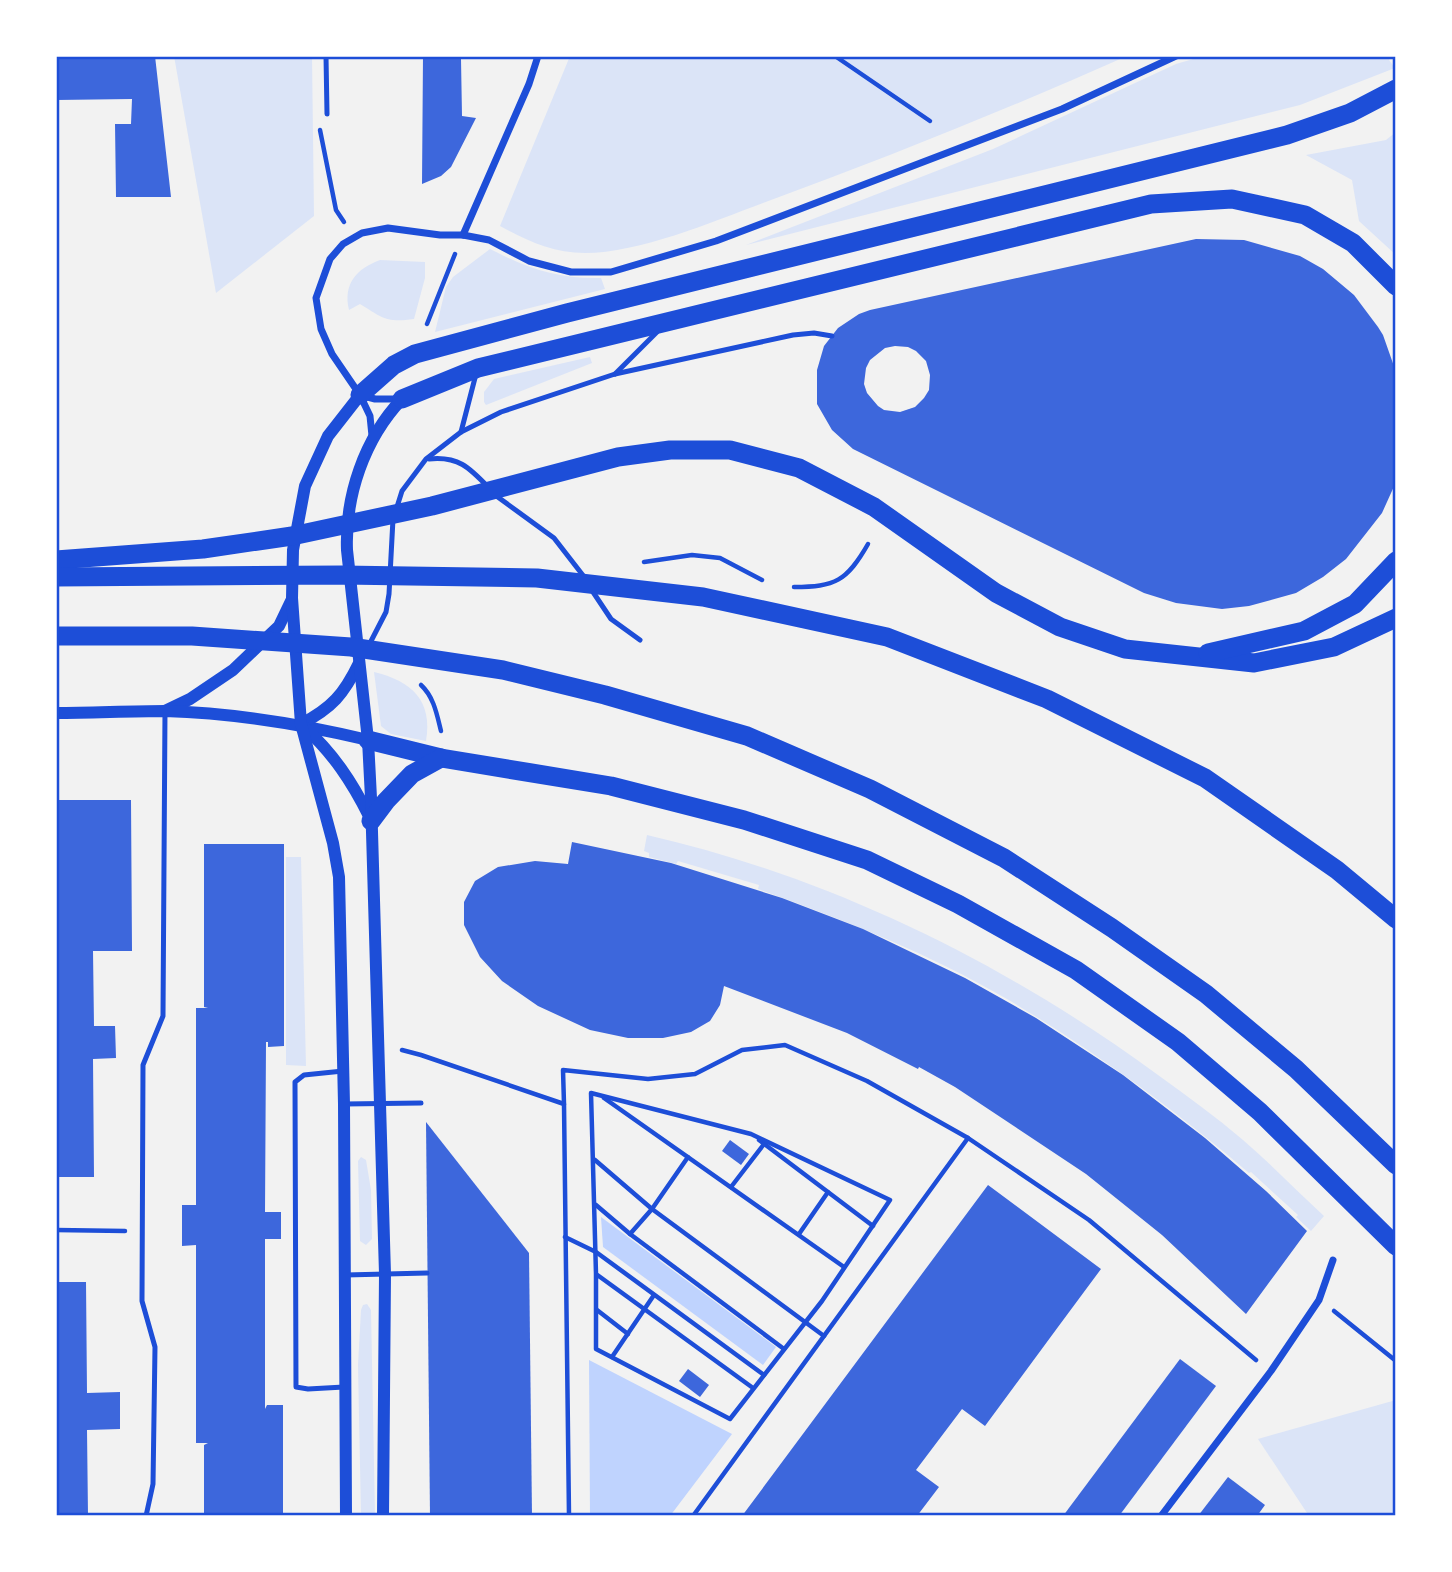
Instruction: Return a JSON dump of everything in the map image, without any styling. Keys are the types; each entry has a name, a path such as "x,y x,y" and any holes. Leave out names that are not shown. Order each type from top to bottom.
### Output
{"highway":[{"path":"360,395 394,365 415,354 567,313 1287,135 1350,113 1396,89"},
{"path":"402,399 478,368 1151,204 1232,199 1305,215 1353,243 1396,286"},
{"path":"56,560 203,549 292,536 432,506 618,457 670,450 730,450 799,468 874,507 996,593 1060,627 1125,649 1254,663 1334,647 1396,618"},
{"path":"1190,657 1304,631 1355,604 1396,561"},
{"path":"56,577 342,575 537,578 703,597 887,637 1047,699 1205,778 1337,870 1396,919"},
{"path":"56,636 192,636 351,647 503,670 605,695 747,736 870,789 1004,858 1112,928 1206,994 1296,1069 1396,1165"},
{"path":"368,740 441,758 611,786 744,820 867,860 958,904 1076,970 1178,1042 1260,1112 1396,1246"},
{"path":"372,821 386,801 412,774 441,758"}],"street":[{"path":"463,235 530,84 538,56"},
{"path":"373,438 370,416 360,395 332,354 321,329 316,298 330,259 343,243 362,233 388,228 440,235 463,235 489,240 529,261 571,272 611,272 716,241 1049,114 1176,56"},
{"path":"360,395 375,399 402,399"},
{"path":"346,1516 345,1104 339,877 333,843 301,724 292,598 293,550 305,486 328,436 360,395"},
{"path":"383,1516 385,1274 372,821 368,740 346,523 357,478 373,438 386,416 402,399"},
{"path":"165,712 233,670 279,626 292,598"},
{"path":"301,724 322,714 345,692 360,662"},
{"path":"56,713 165,712 301,724 368,740"},
{"path":"301,724 323,744 342,767 372,821"},
{"path":"1161,1516 1270,1371 1319,1300 1333,1260"}],"lane":[{"path":"326,56 327,114"},
{"path":"615,374 666,323"},
{"path":"360,662 386,612 393,520 402,491 426,459 461,432 501,412 615,374 793,335 814,333 832,336"},
{"path":"461,432 478,368"},
{"path":"426,459 444,457 458,461 476,474 499,499 554,538 582,573 611,619 640,640"},
{"path":"146,1516 153,1485 155,1347 142,1301 142,1065 163,1016 165,712"},
{"path":"343,1071 304,1075 295,1082 295,1193 296,1387 344,1387"},
{"path":"345,1104 421,1103"},
{"path":"345,1275 427,1273"}],"path":[{"path":"835,56 930,121"},
{"path":"327,114 320,128 335,210 354,237"},
{"path":"435,349 426,322 463,235"},
{"path":"790,587 831,584 846,577 867,544"},
{"path":"635,563 692,555 720,558 769,583"},
{"path":"416,681 426,690 436,709 442,739 441,758"},
{"path":"378,1044 421,1055 564,1104"},
{"path":"569,1516 563,1070 648,1079 695,1074 742,1050 785,1045 867,1081 968,1138 1089,1220 1270,1371"},
{"path":"592,1093 751,1134 890,1200 804,1322 730,1419 596,1349 596,1205 592,1093"},
{"path":"600,1095 844,1267"},
{"path":"751,1134 873,1226"},
{"path":"693,1516 968,1138"},
{"path":"731,1186 764,1144"},
{"path":"630,1234 652,1209 689,1157"},
{"path":"594,1160 652,1209 824,1336"},
{"path":"799,1234 828,1192"},
{"path":"596,1205 630,1234 784,1349"},
{"path":"56,1230 142,1231"},
{"path":"565,1237 596,1252 764,1375"},
{"path":"596,1274 753,1388"},
{"path":"612,1357 654,1295"},
{"path":"1319,1300 1396,1361"},
{"path":"596,1310 628,1334"}],"shaded area":[{"path":"174,56 312,56 314,216 216,293"},
{"path":"570,56 1127,56 946,132 699,227 628,248 585,253 562,251 541,245 500,226"},
{"path":"1204,56 1392,56 1389,60 1395,68 1300,105 746,245 993,149 1176,64"},
{"path":"1396,132 1396,255 1359,221 1352,180 1306,155 1386,140"},
{"path":"490,249 557,275 601,278 605,289 435,332 446,287 453,277"},
{"path":"380,260 425,262 425,278 414,319 385,318 360,304 349,310 348,292 353,279 364,268"},
{"path":"590,357 592,363 486,405 484,402 484,392 494,379"},
{"path":"374,672 399,681 416,694 426,714 426,741 391,734 381,726"},
{"path":"647,835 716,853 850,900 978,961 1100,1035 1191,1099 1253,1149 1324,1216 1311,1231 1296,1217 1298,1215 1251,1172 1162,1103 1101,1059 977,982 854,925 758,889 759,885 678,861 676,864 649,857 649,853 644,851"},
{"path":"286,857 301,857 306,1066 286,1065"},
{"path":"361,1157 366,1160 371,1190 372,1239 366,1245 360,1241 358,1161"},
{"path":"367,1304 371,1310 375,1516 361,1516 358,1365 361,1310 363,1305"},
{"path":"1396,1400 1396,1516 1309,1516 1258,1439"}],"water":[{"path":"601,1217 776,1347 763,1365 603,1247"},
{"path":"589,1360 732,1434 670,1516 590,1516"}],"building":[{"path":"56,56 155,56 171,197 116,197 115,124 131,124 132,99 56,100"},
{"path":"423,56 484,56 484,59 461,59 462,116 476,118 451,167 441,176 422,184"},
{"path":"1196,239 1244,240 1300,256 1323,269 1354,295 1383,335 1396,372 1396,482 1382,513 1346,559 1296,593 1249,606 1222,609 1176,603 1144,593 853,449 832,430 817,404 817,370 824,346 838,328 870,310","holes":["908,347 926,361 930,375 929,390 915,407 900,412 884,410 867,393 864,384 866,368 870,360 885,348"]},
{"path":"56,800 131,800 132,951 93,951 94,1026 115,1026 116,1058 93,1059 94,1177 56,1177"},
{"path":"572,842 671,863 782,898 863,929 965,978 1036,1018 1123,1075 1205,1138 1307,1231 1246,1314 1162,1235 1086,1174 955,1087 847,1033 724,986 720,1005 710,1021 691,1032 663,1038 628,1038 590,1030 538,1006 502,981 480,957 464,925 464,902 475,881 498,867 535,861 568,864"},
{"path":"204,844 284,844 284,1046 268,1047 266,1042 265,1212 281,1212 281,1239 265,1239 265,1409 267,1405 283,1405 283,1516 204,1516 204,1445 208,1443 196,1443 196,1245 182,1246 182,1205 196,1205 196,1008 208,1008 204,1007"},
{"path":"426,1122 529,1253 532,1516 430,1516"},
{"path":"730,1140 749,1154 741,1165 722,1151"},
{"path":"988,1185 1101,1269 985,1426 962,1409 916,1470 939,1487 917,1516 742,1516"},
{"path":"56,1282 86,1282 87,1393 120,1392 120,1429 87,1430 88,1516 56,1516"},
{"path":"1180,1359 1216,1386 1119,1516 1063,1516"},
{"path":"688,1369 709,1385 700,1397 679,1381"},
{"path":"1228,1477 1265,1505 1257,1516 1198,1516"}]}
